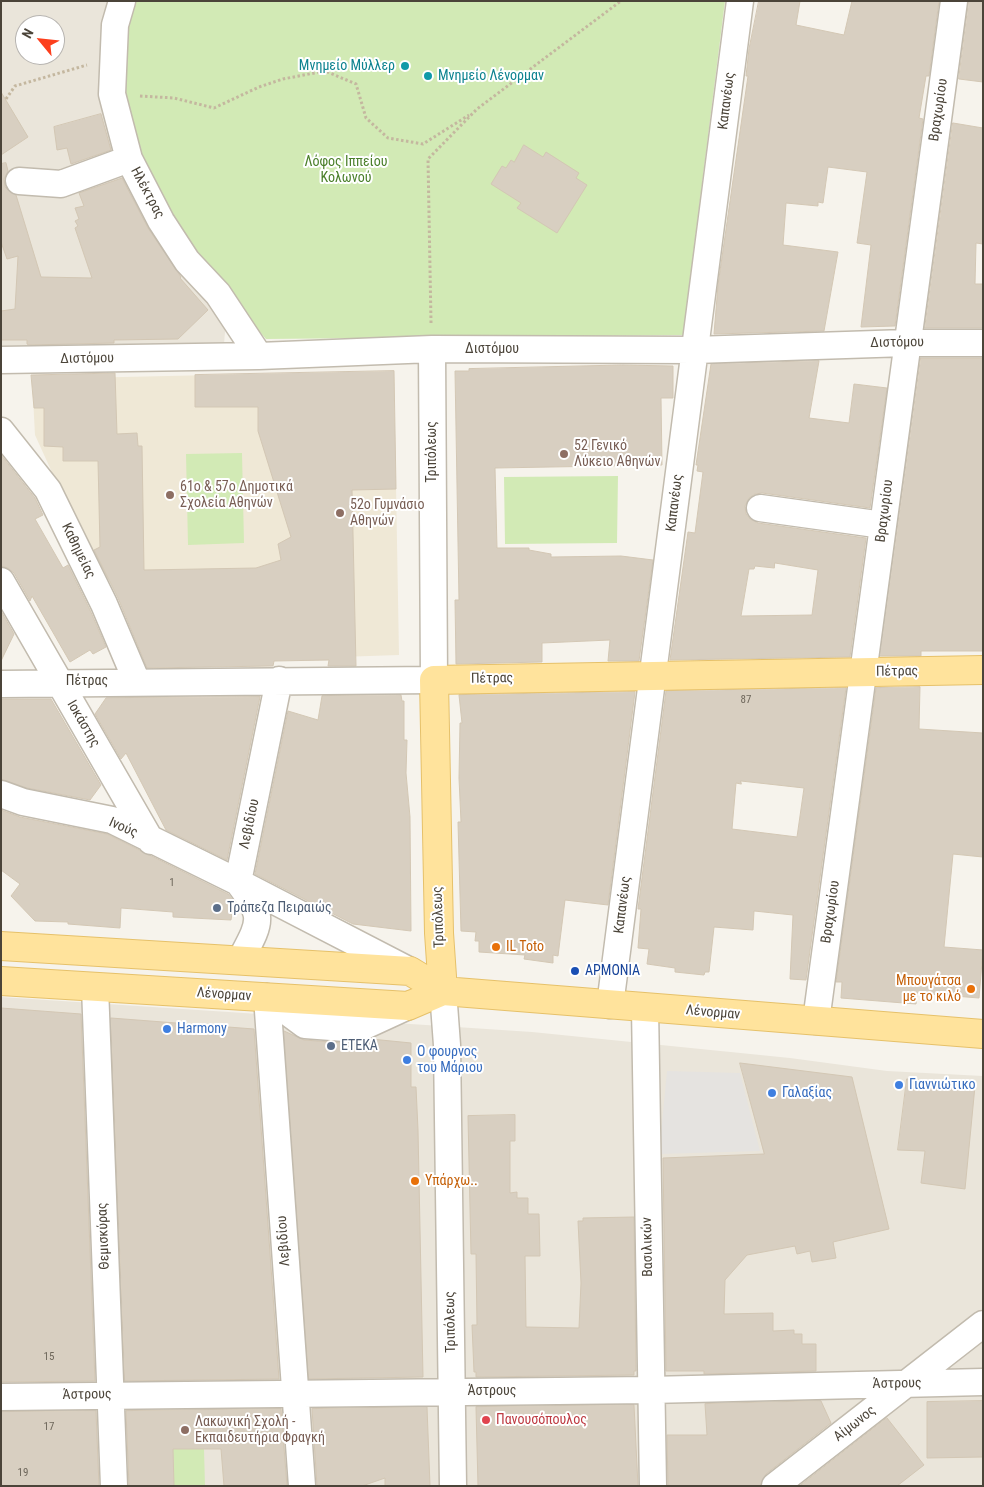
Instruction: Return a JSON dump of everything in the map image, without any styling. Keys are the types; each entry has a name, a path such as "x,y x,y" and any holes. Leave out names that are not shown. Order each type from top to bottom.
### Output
{"main road":[{"name":"Πέτρας","path":"434,680 983,670"},
{"name":"Τριπόλεως","path":"434,680 439,933 443,991"},
{"name":"Λένορμαν","path":"1,946 241,959 410,971 443,991 983,1034"},
{"name":"Λένορμαν","path":"1,981 408,1006 443,991"}],"street":[{"name":"Ηλέκτρας","path":"122,1 115,25 112,94 129,159 161,221 187,261 218,294 259,356"},
{"name":"Καπανέως","path":"610,1005 740,1"},
{"name":"Βραχωρίου","path":"816,1021 884,525 906,343 954,1"},
{"path":"19,181 62,184 129,159"},
{"name":"Διστόμου","path":"1,360 259,356 432,349 695,350 906,343 983,343"},
{"name":"Τριπόλεως","path":"432,349 434,680"},
{"name":"Καθημείας","path":"1,431 48,490 104,604 138,682"},
{"path":"760,508 884,525"},
{"name":"Ιοκάστης","path":"1,581 151,841"},
{"name":"Λεβιδίου","path":"238,882 279,680"},
{"name":"Πέτρας","path":"1,684 58,681 434,680"},
{"name":"Ινούς","path":"1,794 23,802 112,820 151,841 238,882"},
{"path":"238,882 254,903 258,915 255,932 241,959"},
{"name":"Λένορμαν","path":"238,882 410,971"},
{"name":"Θεμισκύρας","path":"95,986 114,1486"},
{"name":"Τριπόλεως","path":"443,991 447,1054 453,1486"},
{"name":"Λεβιδίου","path":"267,997 302,1486"},
{"name":"Βασιλικών","path":"645,1008 653,1486"},
{"name":"Αίμωνος","path":"775,1486 983,1324"},
{"name":"Άστρους","path":"1,1397 295,1392 650,1390 983,1382"}],"path":[{"path":"112,94 174,98 214,108 259,86 324,71 356,84 366,118 388,138 423,144 477,109 621,1"},
{"path":"6,99 16,86 114,56"},
{"path":"432,349 428,159 477,109"}],"shaded area":[{"path":"1,1 116,1 226,320 224,344 1,350"},
{"path":"394,371 399,655 310,658 174,570 101,580 35,435 32,379"},
{"path":"1,997 532,1032 790,1058 887,1071 983,1076 983,1308 760,1486 1,1486"},
{"path":"667,1071 740,1073 760,1151 659,1154"},
{"path":"983,1332 983,1486 786,1486"}],"green space":[{"name":"Λόφος Ιππείου Κολωνού","path":"130,1 725,1 683,335 266,339 192,253 151,184 122,100"},
{"path":"242,453 244,543 188,545 186,454"},
{"path":"618,476 617,543 505,544 504,477"},
{"name":"Λακωνική Σχολή - Εκπαιδευτήρια Φραγκή","path":"203,1413 205,1486 174,1486 172,1415"}],"building":[{"path":"759,1 800,1 796,25 844,35 852,1 939,1 929,76 926,76 919,118 923,119 895,326 861,327 871,245 857,243 867,172 828,167 823,203 818,202 818,206 786,203 783,245 838,252 824,331 714,334 718,285 748,76 746,76 749,49"},
{"path":"969,1 983,1 983,82 959,79"},
{"path":"1,92 28,137 1,155"},
{"path":"101,114 111,150 71,164 67,148 57,150 54,127"},
{"path":"953,123 983,128 983,244 976,243 975,284 983,284 983,328 925,328"},
{"path":"524,145 543,157 546,152 579,173 576,178 587,185 557,233 517,208 521,203 491,184 502,166 506,168 511,160 514,162"},
{"path":"6,163 8,171 4,179 5,187 16,195 41,277 92,278 75,228 78,226 75,221 79,219 75,208 84,206 79,193 122,178 148,228 180,278 208,310 178,339 114,340 114,343 29,345 27,340 1,340 1,311 15,309 18,256 7,259 1,242 1,164"},
{"path":"921,358 983,358 983,651 921,651 921,656 880,656"},
{"path":"819,361 809,418 849,423 854,384 887,388 870,508 762,493 755,494 749,498 745,506 746,514 750,519 758,523 866,538 850,657 670,660 688,532 695,533 703,472 697,471 698,465 696,465 711,364","holes":["775,563 818,570 812,615 741,616 749,569 754,569 755,566 774,568"]},
{"path":"622,365 673,366 673,398 661,398 662,465 495,468 497,548 529,548 529,550 551,554 551,557 621,556 653,560 639,661 608,661 610,640 542,643 542,662 456,664 455,600 459,600 455,371"},
{"path":"394,371 396,489 352,490 356,666 328,666 329,660 274,661 273,666 147,668 118,598 94,550 100,547 98,461 63,461 63,447 44,446 44,408 34,408 31,375 115,373 117,434 137,433 138,446 142,446 144,570 256,568 281,560 278,544 291,537 258,431 258,407 195,407 195,375"},
{"path":"1,455 35,498 43,515 35,519 63,568 68,565 90,610 106,647 93,654 90,650 70,662 32,596 30,601 14,573 8,568 1,566"},
{"path":"1,611 14,634 1,661"},
{"path":"920,687 919,729 983,733 983,857 953,854 944,947 983,950 979,998 917,993 916,1004 841,998 842,982 836,982 876,688"},
{"path":"846,688 806,980 790,979 793,915 754,911 753,930 714,927 709,972 705,972 704,975 675,972 675,968 647,964 649,949 638,948 641,909 638,909 666,691","holes":["741,781 804,788 797,837 732,829 736,783 741,784"]},
{"path":"635,692 608,905 565,900 558,956 553,955 553,963 524,959 525,955 479,952 479,941 475,941 476,932 461,931 458,822 461,822 459,778 460,723 462,723 459,695"},
{"path":"401,695 402,701 404,701 404,740 407,740 406,773 410,817 411,931 353,924 255,874 288,711 318,720 322,696"},
{"path":"260,697 227,860 166,830 126,753 121,759 95,714 106,698"},
{"path":"1,699 51,699 101,785 90,800 27,788 1,779"},
{"path":"1,810 20,817 107,834 228,894 234,901 231,920 173,917 173,912 121,908 120,928 68,924 68,922 35,921 11,896 20,884 1,870"},
{"path":"1,1008 81,1014 95,1381 1,1382"},
{"path":"111,1018 254,1029 279,1379 125,1381"},
{"path":"284,1031 304,1040 357,1044 371,1039 411,1043 411,1087 416,1087 418,1130 423,1377 309,1379"},
{"path":"740,1063 852,1077 889,1229 833,1242 836,1258 812,1262 810,1251 797,1254 795,1246 747,1255 725,1280 724,1314 773,1313 773,1331 794,1330 794,1334 802,1334 802,1344 816,1344 816,1371 704,1374 704,1371 666,1371 663,1158 764,1154"},
{"path":"907,1079 975,1086 965,1189 921,1183 925,1151 898,1150"},
{"path":"515,1115 515,1141 510,1141 510,1193 517,1192 517,1198 528,1198 528,1214 539,1214 540,1256 525,1256 526,1327 579,1328 581,1283 578,1221 583,1221 583,1218 634,1217 636,1371 634,1371 634,1375 476,1377 476,1372 474,1372 472,1325 477,1325 476,1254 471,1254 468,1116"},
{"path":"821,1401 831,1423 766,1474 760,1486 668,1486 667,1435 707,1435 705,1404"},
{"path":"983,1401 983,1457 927,1458 927,1402"},
{"path":"634,1405 638,1486 478,1486 476,1407"},
{"path":"427,1407 430,1486 385,1486 385,1478 362,1486 317,1486 312,1409"},
{"path":"281,1409 287,1486 224,1486 221,1449 173,1449 174,1486 129,1486 126,1411"},
{"path":"96,1411 99,1486 1,1486 1,1412"},
{"path":"887,1418 924,1465 897,1486 800,1486"}],"place":[{"name":"Μνημείο Μύλλερ","path":"405,66"},
{"name":"Μνημείο Λένορμαν","path":"428,76"},
{"name":"52 Γενικό Λύκειο Αθηνών","path":"564,454"},
{"name":"61ο & 57ο Δημοτικά Σχολεία Αθηνών","path":"170,495"},
{"name":"52ο Γυμνάσιο Αθηνών","path":"340,513"},
{"name":"Τράπεζα Πειραιώς","path":"217,908"},
{"name":"IL Toto","path":"496,947"},
{"name":"ΑΡΜΟΝΙΑ","path":"575,971"},
{"name":"Μπουγάτσα με το κιλό","path":"971,989"},
{"name":"Harmony","path":"167,1029"},
{"name":"ΕΤΕΚΑ","path":"331,1046"},
{"name":"Ο φουρνος του Μάριου","path":"407,1060"},
{"name":"Γιαννιώτικο","path":"899,1085"},
{"name":"Γαλαξίας","path":"772,1093"},
{"name":"Υπάρχω..","path":"415,1181"},
{"name":"Πανουσόπουλος","path":"486,1420"},
{"name":"Λακωνική Σχολή - Εκπαιδευτήρια Φραγκή","path":"185,1430"}]}
